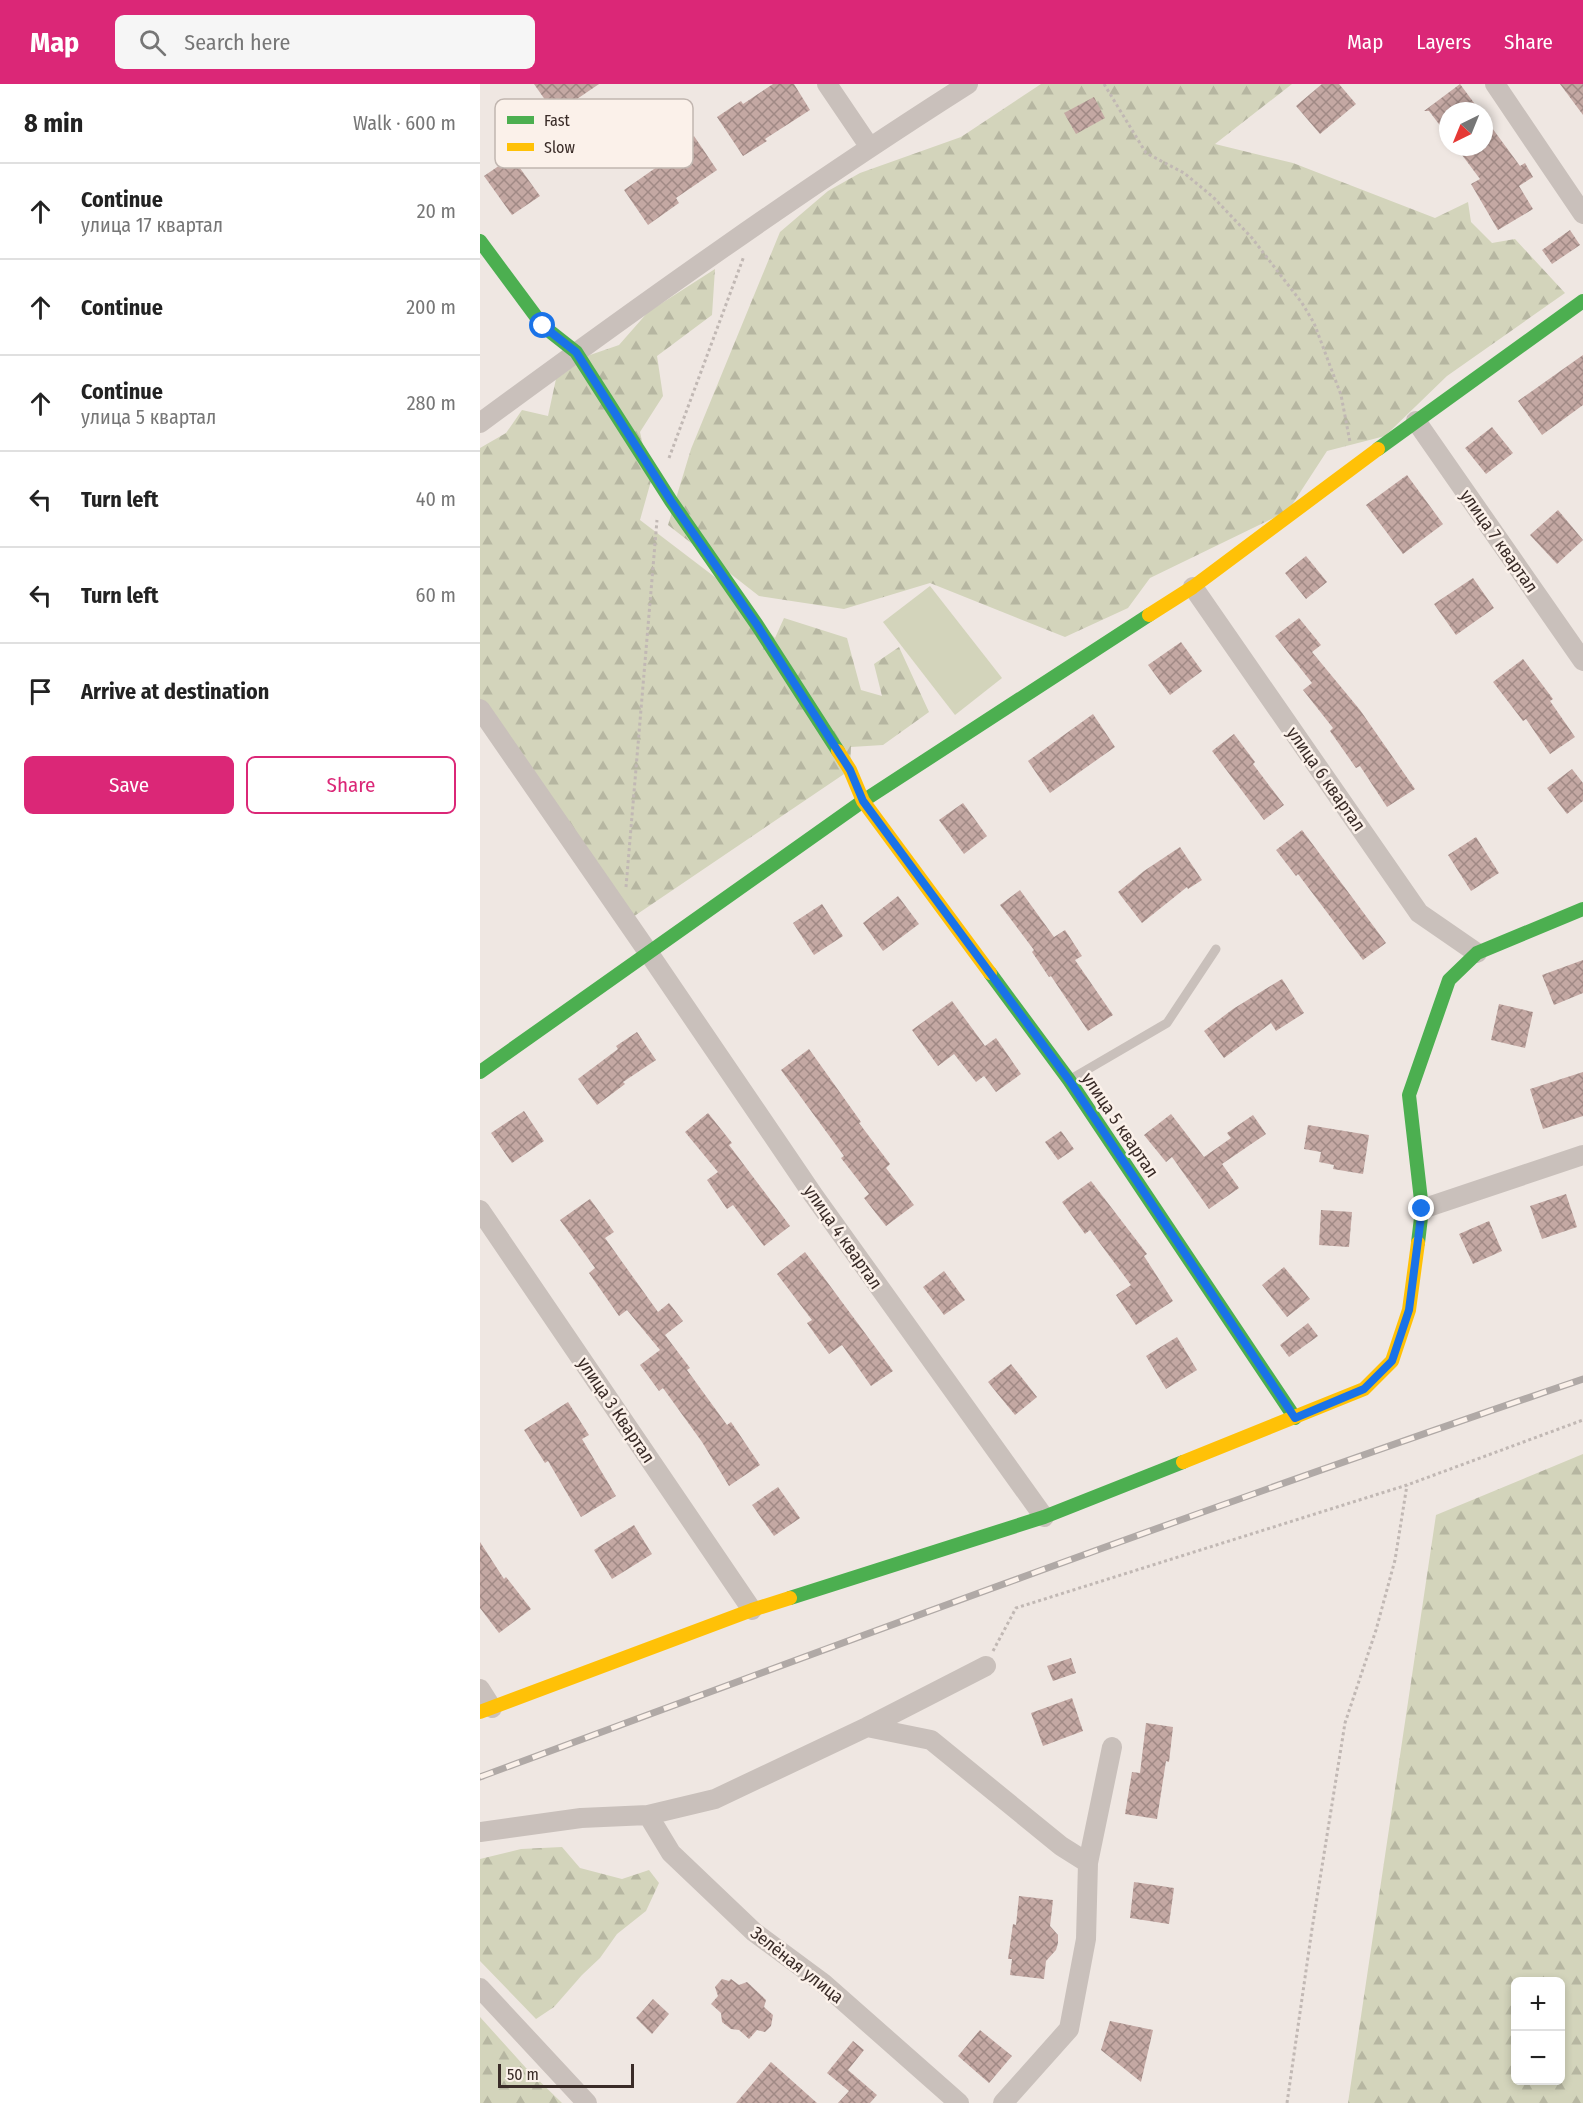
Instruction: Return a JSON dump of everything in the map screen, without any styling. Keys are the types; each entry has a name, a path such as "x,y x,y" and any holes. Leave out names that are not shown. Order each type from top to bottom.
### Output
{"street":[{"path":"827,84 869,147"},
{"path":"480,423 576,352 869,147 968,84"},
{"path":"1495,84 1583,214"},
{"name":"улица 5 квартал","path":"480,241 543,326 576,352 850,770 863,801 1069,1080 1295,1418"},
{"path":"480,1072 863,801 1193,587 1416,421 1583,301"},
{"name":"улица 7 квартал","path":"1416,421 1583,661"},
{"name":"улица 6 квартал","path":"1193,587 1419,913 1477,953"},
{"name":"улица 4 квартал","path":"480,709 814,1196 1044,1517"},
{"path":"480,1689 486,1710 752,1611 1044,1517 1364,1389 1392,1361 1409,1310 1422,1209 1409,1095 1449,980 1477,953 1583,909"},
{"path":"1422,1209 1583,1155"},
{"name":"улица 3 Квартал","path":"480,1210 752,1611"},
{"path":"480,1832 581,1818 648,1815 715,1799 867,1727 986,1665"},
{"path":"867,1727 931,1740 1060,1846 1088,1863"},
{"path":"1003,2103 1069,2029 1086,1939 1088,1863 1112,1747"},
{"name":"Зелёная улица","path":"648,1815 671,1853 754,1932 823,1983 959,2103"},
{"path":"480,1988 586,2103"}],"lane":[{"path":"1069,1080 1167,1023 1216,949"}],"path":[{"path":"1104,84 1146,153 1184,173 1213,197 1252,238 1302,303 1314,323 1341,395 1355,466"},
{"path":"660,483 755,227"},
{"path":"623,916 657,518"},
{"path":"986,1665 1016,1608 1407,1485 1583,1420"},
{"path":"1287,2103 1345,1722 1376,1630 1395,1560 1407,1485"}],"green space":[{"path":"1041,84 1292,84 1215,144 1293,163 1435,218 1468,202 1471,222 1492,243 1515,239 1565,293 1447,376 1385,436 1327,451 1288,511 1150,578 1128,608 1065,637 930,583 844,609 759,596 668,525 691,449 780,232 828,191 860,173 961,137"},
{"path":"715,269 712,315 657,356 663,396 640,432 651,481 640,520 724,584 775,638 784,618 847,638 861,690 882,696 874,664 899,647 929,712 883,745 851,747 850,770 627,921 480,709 480,448 506,433 522,410 548,416 556,379 590,355 619,345 648,312"},
{"path":"930,586 1002,678 955,715 883,622"},
{"path":"1583,1454 1583,2103 1348,2103 1436,1515"},
{"path":"562,1847 580,1868 622,1879 649,1870 659,1883 646,1911 617,1934 600,1958 554,2007 536,2019 480,1961 480,1859 521,1849"},
{"path":"480,2017 526,2068 562,2103 480,2103"}],"building":[{"path":"534,84 599,84 577,99 544,99"},
{"path":"773,84 794,84 810,110 743,156 717,117 741,101 743,104"},
{"path":"1322,84 1339,84 1356,104 1320,134 1296,106"},
{"path":"1460,84 1473,102 1439,102 1439,124 1429,111 1424,111"},
{"path":"1560,84 1583,84 1583,115"},
{"path":"1094,97 1105,118 1076,134 1064,113"},
{"path":"1493,129 1520,166 1525,163 1533,177 1519,186 1533,209 1498,230 1471,184 1480,179 1463,156 1493,156"},
{"path":"693,137 717,170 676,198 679,203 648,225 624,190 655,168 693,168"},
{"path":"496,168 520,168 540,196 512,215 484,176"},
{"path":"1570,230 1580,245 1552,264 1542,250"},
{"path":"1583,355 1583,405 1542,435 1518,401"},
{"path":"1492,427 1513,453 1486,474 1465,448"},
{"path":"1407,475 1443,524 1403,554 1366,505"},
{"path":"1558,510 1583,540 1557,564 1530,535"},
{"path":"1306,556 1327,582 1306,599 1285,573"},
{"path":"1473,578 1494,608 1456,635 1434,604"},
{"path":"1299,618 1321,645 1312,652 1360,710 1415,789 1387,807 1360,766 1356,768 1330,731 1333,728 1303,690 1312,683 1275,636"},
{"path":"1181,642 1202,671 1170,695 1148,665"},
{"path":"1523,659 1553,699 1550,701 1575,737 1550,754 1526,719 1523,721 1493,682"},
{"path":"1093,714 1115,747 1050,793 1028,761"},
{"path":"1234,734 1284,805 1264,820 1212,751"},
{"path":"1572,769 1583,783 1583,801 1567,814 1547,788"},
{"path":"963,803 987,836 964,854 939,820"},
{"path":"1302,830 1386,943 1363,960 1298,874 1296,876 1276,850"},
{"path":"1476,837 1499,873 1471,891 1448,855"},
{"path":"1180,847 1202,880 1188,889 1187,887 1142,923 1118,892"},
{"path":"1020,890 1054,937 1065,930 1082,956 1075,960 1113,1015 1088,1031 1032,952 1034,950 1000,905"},
{"path":"898,896 919,924 883,951 863,923"},
{"path":"822,904 843,936 814,955 793,923"},
{"path":"1583,960 1583,993 1554,1005 1542,975"},
{"path":"1282,979 1304,1013 1276,1031 1271,1023 1224,1058 1204,1031 1233,1009"},
{"path":"952,1001 985,1046 996,1038 1021,1074 996,1092 984,1076 976,1082 954,1054 938,1066 912,1030"},
{"path":"1499,1004 1533,1012 1525,1048 1491,1040"},
{"path":"637,1032 656,1060 623,1082 625,1084 597,1105 578,1079 618,1049 616,1046"},
{"path":"809,1049 890,1164 886,1168 914,1205 886,1226 864,1198 869,1194 841,1158 844,1156 781,1070"},
{"path":"1583,1072 1583,1116 1543,1129 1530,1089"},
{"path":"524,1111 544,1141 512,1163 491,1133"},
{"path":"708,1113 732,1143 729,1145 790,1226 764,1246 733,1205 727,1209 707,1180 718,1172 685,1132"},
{"path":"1171,1114 1204,1157 1231,1138 1227,1133 1253,1115 1266,1134 1222,1164 1239,1188 1209,1209 1172,1157 1166,1162 1144,1135"},
{"path":"1308,1125 1369,1135 1363,1174 1333,1169 1334,1165 1319,1162 1321,1152 1304,1149"},
{"path":"1061,1131 1074,1149 1058,1160 1045,1142"},
{"path":"1091,1181 1147,1254 1144,1256 1173,1301 1136,1325 1116,1295 1131,1285 1090,1230 1085,1234 1062,1202"},
{"path":"1566,1194 1577,1227 1542,1239 1530,1206"},
{"path":"590,1199 614,1232 605,1238 658,1312 669,1303 683,1321 665,1335 690,1368 687,1370 727,1425 731,1422 760,1465 729,1486 702,1442 663,1388 659,1391 640,1365 660,1350 627,1310 619,1316 589,1273 595,1268 560,1220"},
{"path":"1321,1210 1352,1212 1349,1247 1319,1245"},
{"path":"1489,1221 1502,1251 1473,1264 1459,1234"},
{"path":"805,1252 893,1371 871,1386 842,1345 829,1354 807,1323 812,1320 777,1274"},
{"path":"1284,1267 1310,1299 1287,1317 1262,1285"},
{"path":"944,1271 965,1300 944,1315 923,1287"},
{"path":"1308,1323 1318,1336 1289,1357 1280,1345"},
{"path":"1177,1337 1197,1370 1166,1389 1146,1356"},
{"path":"1011,1364 1037,1397 1015,1415 988,1382"},
{"path":"568,1402 589,1435 582,1439 616,1496 581,1517 548,1461 545,1463 524,1430"},
{"path":"778,1487 800,1518 774,1536 752,1505"},
{"path":"634,1525 652,1554 612,1579 594,1550"},
{"path":"480,1542 504,1579 506,1577 531,1609 499,1633 480,1608"},
{"path":"1071,1658 1076,1673 1053,1681 1047,1666"},
{"path":"1072,1698 1083,1731 1043,1746 1031,1713"},
{"path":"1146,1723 1173,1727 1169,1762 1166,1761 1157,1819 1125,1814 1132,1772 1140,1773"},
{"path":"1134,1882 1174,1888 1169,1924 1130,1918"},
{"path":"1019,1896 1053,1900 1050,1926 1058,1935 1058,1943 1056,1950 1046,1961 1044,1979 1010,1975 1012,1959 1008,1959 1013,1924 1016,1925"},
{"path":"722,1979 729,1981 731,1979 739,1985 747,1982 766,2000 764,2007 773,2015 771,2026 765,2032 757,2030 749,2039 739,2030 731,2029 722,2022 721,2013 711,2004 718,1996 715,1987"},
{"path":"653,1999 669,2014 652,2034 636,2018"},
{"path":"1110,2021 1153,2030 1141,2082 1101,2050"},
{"path":"980,2030 1012,2056 989,2083 958,2056"},
{"path":"853,2041 864,2050 848,2070 877,2095 870,2103 838,2103 849,2091 827,2073"},
{"path":"771,2062 817,2103 736,2103"}],"railway":[{"path":"480,1777 1168,1524 1583,1379"}],"traffic: fast":[{"path":"480,241 543,326 576,352 671,501 757,625 838,751"},
{"path":"1378,449 1583,301"},
{"path":"480,1072 863,801 1149,615"},
{"path":"1418,1243 1422,1209 1409,1095 1449,980 1477,953 1583,909"},
{"path":"990,973 1069,1080 1295,1418"},
{"path":"790,1598 1044,1517 1183,1462"}],"traffic: slow":[{"path":"1149,615 1193,587 1378,449"},
{"path":"838,751 850,770 863,801 990,973"},
{"path":"1183,1462 1364,1389 1392,1361 1409,1310 1418,1243"},
{"path":"480,1712 752,1610 790,1598"}],"route":[{"path":"543,326 576,352 671,501 757,625 850,770 863,801 1069,1080 1295,1418 1364,1389 1392,1361 1409,1310 1422,1209"}]}
